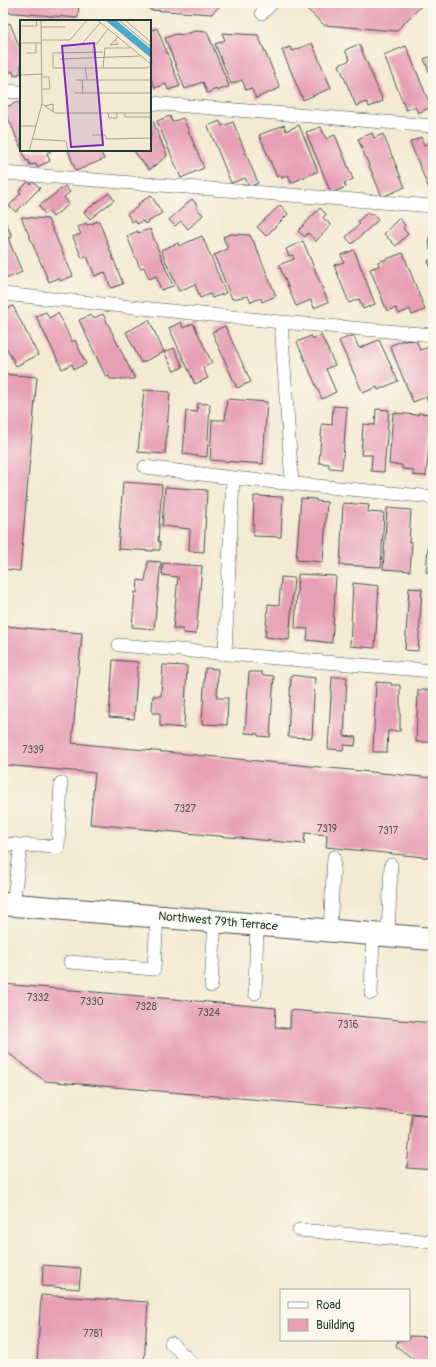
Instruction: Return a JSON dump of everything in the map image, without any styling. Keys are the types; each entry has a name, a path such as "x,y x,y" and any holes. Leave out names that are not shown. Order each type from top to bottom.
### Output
{"street":[{"name":"Northwest 79th Terrace","path":"8,904 433,939"}],"lane":[{"path":"262,13 272,3"},
{"path":"3,91 20,92"},
{"path":"151,103 433,126"},
{"path":"3,173 433,206"},
{"path":"3,294 281,322 433,335"},
{"path":"281,322 292,484"},
{"path":"144,467 292,484 433,496"},
{"path":"225,653 233,478"},
{"path":"119,645 433,671"},
{"path":"3,844 58,847 61,783"},
{"path":"8,904 21,845"},
{"path":"330,931 334,857"},
{"path":"371,993 391,865"},
{"path":"70,962 154,969 157,916"},
{"path":"211,986 215,921"},
{"path":"255,993 257,925"},
{"path":"299,1230 433,1242"},
{"path":"171,1343 193,1364"}],"building":[{"path":"3,3 79,3 78,18 3,12"},
{"path":"143,3 222,3 212,14 150,10"},
{"path":"313,3 424,3 396,31 324,25 307,9"},
{"path":"10,23 20,48 20,73 14,76 13,71 4,75 3,73 3,26"},
{"path":"157,28 180,86 168,90 166,84 155,88 151,78 151,31"},
{"path":"195,31 207,32 229,86 207,93 203,82 185,89 165,38 176,34 184,35"},
{"path":"222,33 258,35 280,88 256,98 251,88 246,90 242,80 231,84 215,44 225,40"},
{"path":"312,43 331,88 303,100 282,50 290,47 293,51"},
{"path":"359,44 383,101 369,107 367,102 356,106 339,65 350,60 345,50"},
{"path":"406,46 431,107 418,113 415,107 406,110 384,55"},
{"path":"433,56 433,81 424,59"},
{"path":"18,102 20,106 20,146 4,108"},
{"path":"170,116 172,122 183,118 204,168 181,178 157,121"},
{"path":"153,121 167,156 149,170 134,151 151,151 151,122"},
{"path":"220,121 222,126 233,122 258,183 249,187 245,178 231,183 208,126"},
{"path":"284,125 286,131 299,125 318,171 291,183 288,175 282,178 281,175 277,177 259,135"},
{"path":"321,127 326,139 335,135 353,179 344,183 346,187 331,193 306,132"},
{"path":"372,133 374,138 383,134 405,187 382,197 358,139"},
{"path":"421,137 424,145 433,141 433,199 410,142"},
{"path":"22,151 51,151 47,153 50,161 37,167 36,164 30,165 28,160 26,161"},
{"path":"68,151 100,151 104,159 76,171"},
{"path":"28,182 30,184 33,182 40,188 16,212 9,206 21,193 19,191"},
{"path":"65,186 70,192 64,197 69,204 53,217 48,211 45,214 39,206"},
{"path":"109,193 114,200 90,219 84,212"},
{"path":"151,195 162,213 145,224 143,221 137,224 135,220 132,222 127,214"},
{"path":"192,199 198,206 196,208 203,215 188,229 181,221 175,226 169,220"},
{"path":"280,205 288,214 266,236 257,227"},
{"path":"320,208 326,214 323,218 331,225 316,241 308,233 305,237 298,231"},
{"path":"368,212 370,215 372,213 378,220 352,244 346,237 360,224 357,222"},
{"path":"3,216 12,237 8,238 22,272 3,280"},
{"path":"21,217 48,219 73,276 60,281 59,278 49,282"},
{"path":"399,218 405,225 403,228 408,234 396,246 384,234"},
{"path":"99,221 123,284 111,288 105,272 95,276 87,256 82,258 73,237 81,234 78,227 86,223 87,225"},
{"path":"150,229 173,286 161,290 156,276 149,279 144,267 140,268 127,236 138,231 138,233"},
{"path":"231,234 250,235 276,296 262,302 261,298 251,302 248,296 232,299 214,255 228,249 223,237"},
{"path":"202,236 226,293 212,298 210,294 200,298 195,284 179,291 161,250 178,243 179,246"},
{"path":"429,237 433,237 433,250 430,250"},
{"path":"303,241 328,302 314,308 311,300 296,306 279,265 294,259 293,255 289,256 286,249"},
{"path":"354,250 375,304 363,309 359,299 349,303 334,265 344,262 341,255"},
{"path":"403,253 425,310 412,315 410,309 399,314 396,308 387,311 370,269 379,266 378,262"},
{"path":"433,259 433,273 428,261"},
{"path":"13,306 38,355 16,366 3,341 3,310"},
{"path":"46,312 49,318 58,313 72,342 75,340 86,364 74,369 72,364 62,369 36,316"},
{"path":"103,314 135,379 110,379 109,376 106,377 79,320 91,315 93,318"},
{"path":"149,320 164,352 141,363 126,332"},
{"path":"181,322 183,328 193,323 212,363 203,368 208,378 195,384 169,328"},
{"path":"225,326 251,382 237,388 212,332"},
{"path":"321,335 335,365 326,369 336,392 322,399 297,342 311,336 313,339"},
{"path":"353,335 359,348 379,340 398,381 378,390 377,387 363,393 339,341"},
{"path":"416,340 420,350 433,346 433,402 429,404 426,397 413,402 390,346 401,341"},
{"path":"174,348 183,367 174,371 164,352"},
{"path":"3,374 37,377 20,571 3,569"},
{"path":"144,390 170,392 165,454 138,452"},
{"path":"227,399 267,402 263,464 210,460 212,420 225,420"},
{"path":"198,403 210,404 207,457 183,454 186,411 197,412"},
{"path":"333,406 347,407 342,469 329,468 329,464 319,463 322,424 332,425"},
{"path":"376,409 389,410 384,472 371,471 372,455 361,455 363,424 375,425"},
{"path":"393,413 418,415 418,413 432,414 426,476 413,475 413,470 402,469 402,465 389,464"},
{"path":"123,482 162,485 158,541 160,542 160,550 118,549"},
{"path":"165,487 207,490 204,552 189,551 190,529 162,526"},
{"path":"254,496 283,497 281,537 253,536"},
{"path":"301,498 316,499 316,501 327,502 323,562 296,560"},
{"path":"343,503 369,505 368,512 384,513 381,567 340,565"},
{"path":"387,508 411,510 409,542 412,542 410,571 383,569"},
{"path":"431,511 433,511 433,573 426,572"},
{"path":"148,561 161,562 154,629 132,627 135,592 137,593 138,580 145,581"},
{"path":"163,563 202,566 196,634 183,633 183,629 173,629 178,577 162,575"},
{"path":"298,574 336,576 332,643 307,640 308,629 295,628"},
{"path":"281,577 294,578 289,640 265,637 268,604 279,605"},
{"path":"353,583 379,586 375,648 350,646"},
{"path":"409,588 422,589 418,651 405,650"},
{"path":"3,626 82,633 72,743 433,778 433,858 326,847 327,835 305,833 304,844 90,824 95,773 3,765"},
{"path":"113,660 138,662 134,719 109,717"},
{"path":"163,665 187,666 184,728 160,726 160,713 152,713 153,696 161,696"},
{"path":"205,668 218,669 217,698 228,698 227,725 202,724"},
{"path":"249,672 262,672 262,675 274,676 270,737 245,733"},
{"path":"291,675 315,678 312,738 288,737"},
{"path":"332,677 347,677 344,736 356,737 355,746 344,745 343,750 328,749"},
{"path":"376,682 400,685 400,731 388,731 387,752 373,752"},
{"path":"418,690 433,690 433,755 431,755 431,742 416,742"},
{"path":"3,984 276,1008 275,1027 290,1028 291,1010 433,1023 433,1115 45,1081 3,1049"},
{"path":"412,1114 433,1116 433,1170 407,1168"},
{"path":"43,1265 81,1268 79,1289 42,1286"},
{"path":"41,1295 148,1302 144,1364 37,1364"},
{"path":"410,1336 433,1337 433,1364 420,1364 396,1346 398,1341 410,1341"}]}
